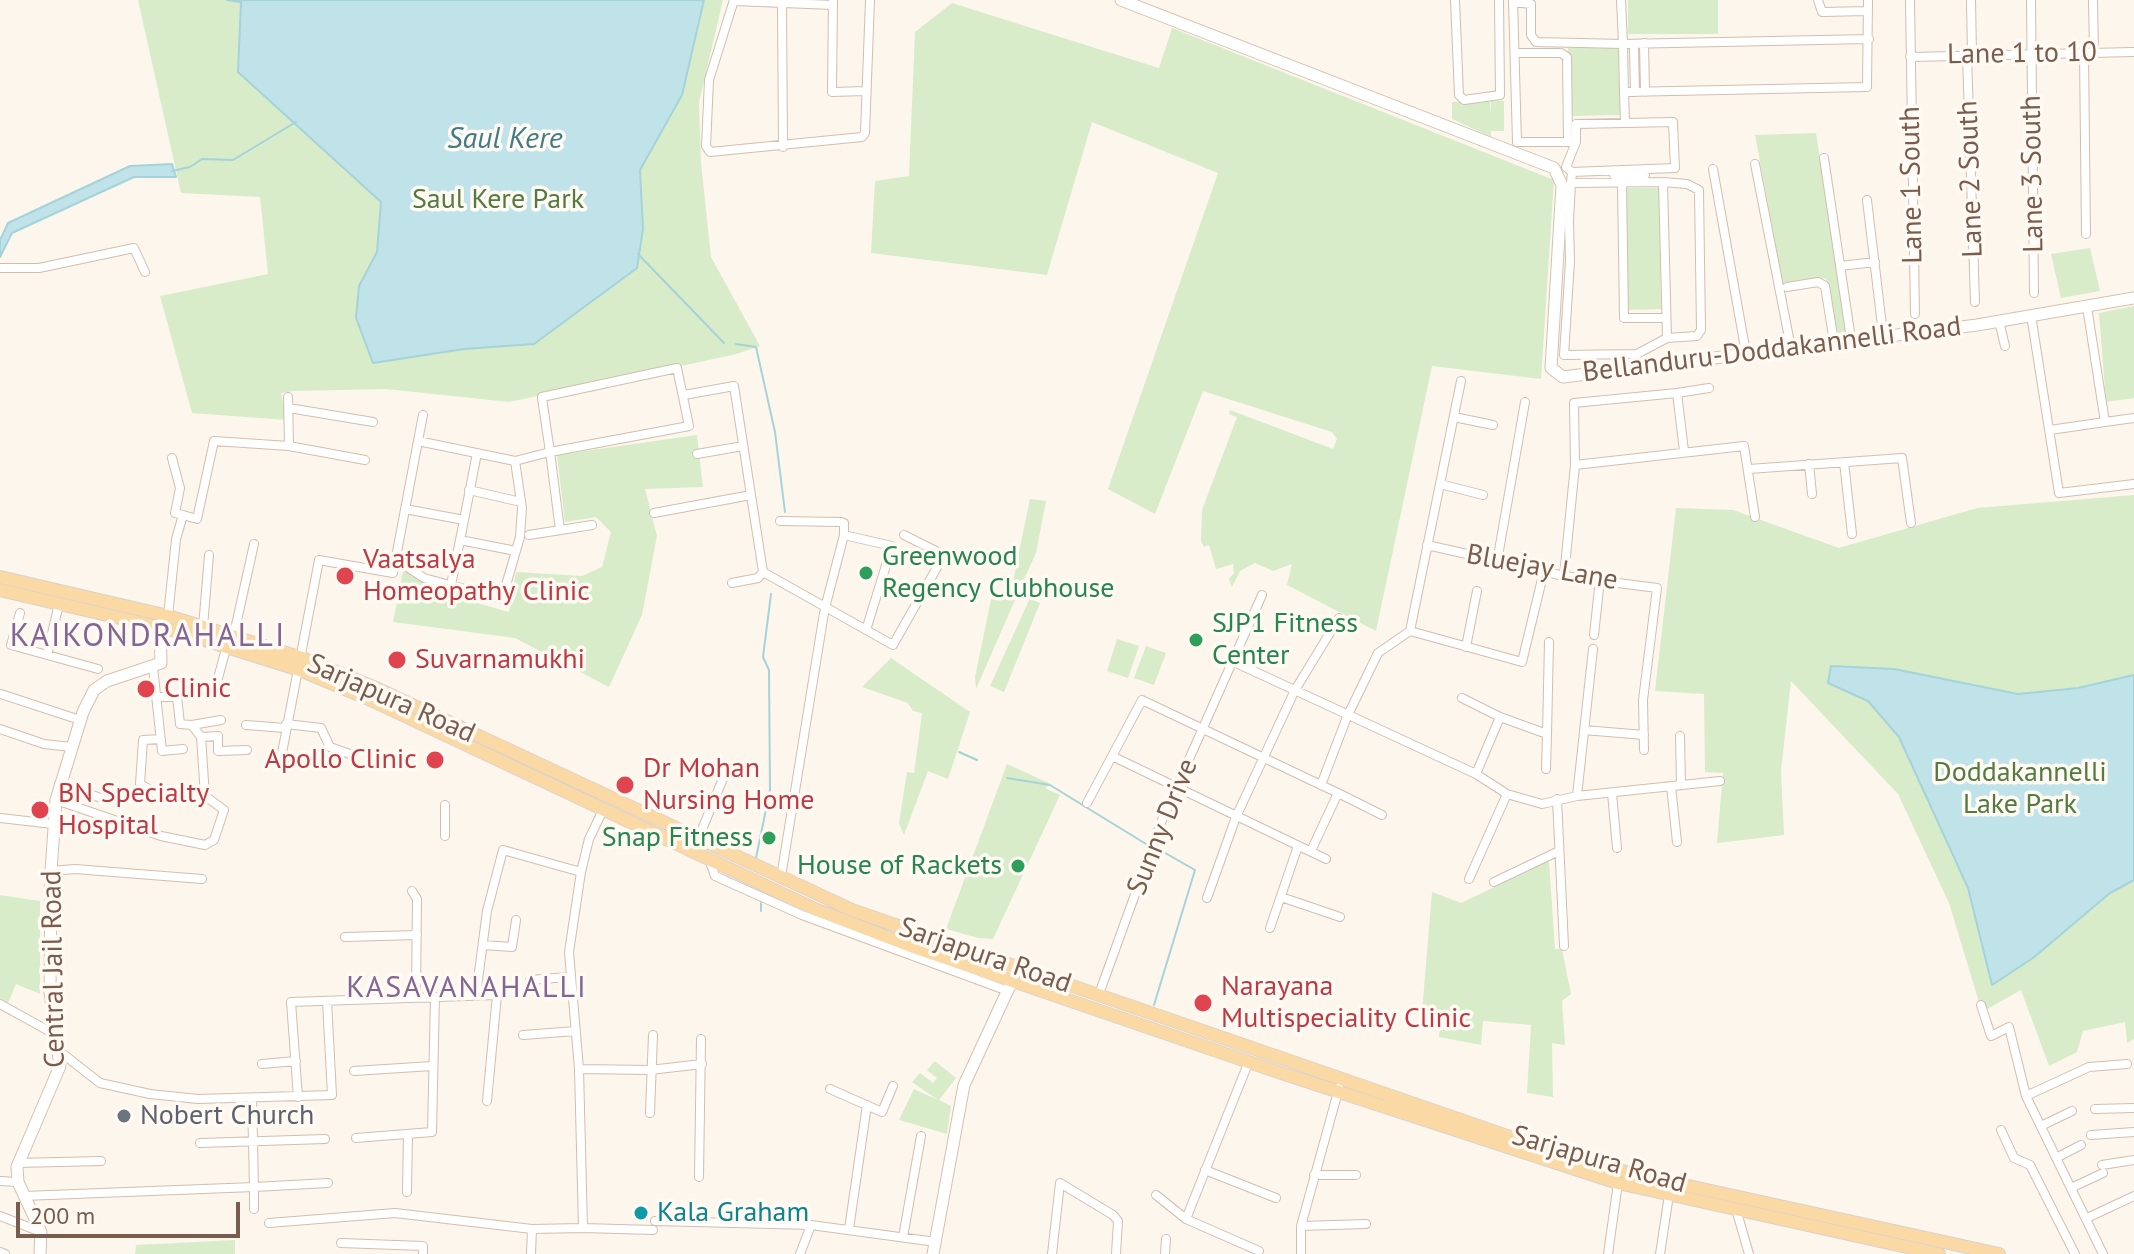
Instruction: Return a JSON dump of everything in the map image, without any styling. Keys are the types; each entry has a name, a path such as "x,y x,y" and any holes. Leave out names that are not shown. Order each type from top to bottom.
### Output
{"main road":[{"name":"Sarjapura Road","path":"0,577 230,640 301,664 371,700 698,839 1011,985 1249,1061 1629,1173 1879,1234 1939,1254"},
{"name":"Sarjapura Road","path":"0,590 59,604 203,627 230,640"},
{"name":"Sarjapura Road","path":"478,745 603,810 709,859 814,915 915,940 1099,994 1340,1086 1618,1183 1736,1209 1999,1254"}],"street":[{"path":"866,91 832,92 833,2 782,4 734,1 709,80 706,146 710,152 862,137 866,91 870,0"},
{"path":"1121,0 1551,166 1554,161 1569,170 1675,168 1673,122 1576,124 1569,170 1564,355 1637,354 1667,338 1693,337 1701,330 1700,191 1687,184 1663,182 1571,183"},
{"path":"1455,0 1459,95 1464,100 1500,95 1499,0"},
{"path":"1621,0 1625,123"},
{"path":"1818,0 1822,12 1868,11"},
{"path":"1624,92 1868,86 1868,0"},
{"name":"Lane 1 South","path":"1910,0 1915,314"},
{"name":"Lane 2 South","path":"1971,0 1969,55 1975,302"},
{"name":"Lane 3 South","path":"2031,0 2034,293"},
{"path":"2086,234 2089,52 2093,0"},
{"path":"1572,142 1517,142 1513,1 1531,4 1531,35 1536,42 1623,44 1869,39"},
{"path":"782,4 783,147"},
{"path":"1640,92 1644,43"},
{"path":"1634,49 1640,92"},
{"name":"Lane 1 to 10","path":"1910,57 2134,52"},
{"path":"1515,53 1561,53 1567,57 1572,142"},
{"path":"1824,158 1851,339"},
{"path":"1755,164 1791,348"},
{"name":"Bellanduru-Doddakannelli Road","path":"1551,166 1559,173 1562,185 1551,368 1557,375 1999,321 2134,298"},
{"path":"1713,169 1746,353"},
{"path":"1601,170 1601,175 1645,175"},
{"path":"1663,182 1667,338"},
{"path":"1622,184 1624,318 1665,318"},
{"path":"1867,200 1883,334"},
{"path":"0,268 39,268 134,248 145,272"},
{"path":"1840,266 1875,262"},
{"path":"1787,287 1818,282 1825,286 1834,342"},
{"path":"2087,307 2105,422"},
{"path":"2031,315 2059,493 2134,484"},
{"path":"1999,321 2005,346"},
{"path":"418,441 515,461 550,452 689,426 677,368 542,397 550,452 560,530"},
{"path":"1321,785 1347,717 1378,653 1410,631 1461,381"},
{"path":"684,395 734,386 763,572 758,578 732,583"},
{"path":"1564,576 1575,465 1576,401 1709,388"},
{"path":"1677,393 1684,451"},
{"path":"288,397 289,446"},
{"path":"1497,562 1525,402"},
{"path":"289,408 373,422"},
{"path":"282,753 319,560 393,573 423,415"},
{"path":"1454,417 1493,425"},
{"path":"2050,430 2134,418"},
{"path":"172,458 180,488 175,513 197,519 214,441 289,446 365,460"},
{"path":"697,454 743,446"},
{"path":"1575,465 1745,446 1755,517"},
{"path":"451,585 477,453"},
{"path":"1749,469 1902,458 1911,523"},
{"path":"395,559 407,570 502,599 516,551 521,502 515,461"},
{"path":"1844,462 1852,534"},
{"path":"1809,464 1812,494"},
{"path":"1440,484 1483,495"},
{"path":"469,490 521,502"},
{"path":"654,513 751,495"},
{"path":"405,509 464,520"},
{"path":"183,515 176,539 161,663 153,667 162,751 183,749"},
{"path":"780,521 844,523 844,535 825,611 781,877"},
{"path":"529,535 592,525"},
{"path":"844,535 892,546 866,630"},
{"path":"763,572 825,611 896,644 943,559 943,554 904,535"},
{"path":"460,540 516,551"},
{"path":"214,693 254,544"},
{"name":"Bluejay Lane","path":"1427,545 1564,576 1657,588 1643,700 1644,735"},
{"path":"203,627 209,555"},
{"path":"1410,631 1519,662 1525,661 1544,571"},
{"path":"1594,635 1600,579"},
{"path":"1466,647 1477,591"},
{"name":"Sunny Drive","path":"1099,994 1176,789 1262,595"},
{"path":"47,655 59,604"},
{"path":"20,613 11,645 98,669"},
{"path":"1207,898 1236,817 1295,690 1339,618"},
{"path":"1546,769 1549,642"},
{"path":"1577,796 1593,649"},
{"path":"1234,662 1347,717 1476,774 1507,794 1542,804 1577,796 1720,781"},
{"name":"Central Jail Road","path":"40,1254 41,1232 18,1182 17,1163 59,1076 50,992 53,824 59,784 80,720 94,690 107,681 153,667"},
{"path":"1,694 80,720"},
{"path":"158,697 177,697 180,724 221,720"},
{"path":"1462,698 1500,717 1547,734"},
{"path":"1087,803 1142,700 1382,815"},
{"path":"1476,774 1500,717"},
{"path":"192,725 201,737 205,796"},
{"path":"246,725 321,728 330,747 353,755"},
{"path":"0,729 44,744 71,747"},
{"path":"1584,730 1644,735 1644,750"},
{"path":"201,737 218,736 218,751 247,750"},
{"path":"1680,736 1681,784"},
{"path":"56,800 161,836 205,845 214,840 224,818 224,810 205,796 156,793 140,784 143,740 161,739"},
{"path":"1114,757 1326,859"},
{"path":"698,839 727,769"},
{"path":"59,784 101,798"},
{"path":"1671,786 1677,842"},
{"path":"1311,851 1338,793"},
{"path":"1612,793 1617,848"},
{"path":"1469,879 1507,794"},
{"path":"1557,799 1564,946"},
{"path":"445,805 445,836"},
{"path":"583,1228 579,1069 568,977 581,872 589,839 603,810"},
{"path":"0,818 53,824"},
{"path":"1270,928 1298,846"},
{"path":"476,995 503,850 581,872"},
{"path":"1494,882 1559,851"},
{"path":"51,871 75,869 202,879"},
{"path":"412,891 417,899 416,997"},
{"path":"1281,897 1340,917"},
{"path":"269,1223 395,1213 532,1229 811,1225 903,1237 934,1248 964,1085 1011,985 814,915"},
{"path":"483,945 512,947 516,920"},
{"path":"345,937 417,935"},
{"path":"530,980 568,977"},
{"path":"298,1097 291,1002 497,995 487,1101"},
{"path":"356,1138 432,1132 435,997"},
{"path":"58,1050 100,1083 150,1094 252,1098 332,1095 327,1001"},
{"path":"0,1004 56,1035"},
{"path":"1981,1005 1991,1036 2009,1027 2026,1096 2103,1254"},
{"path":"523,1035 576,1031"},
{"path":"650,1113 653,1035"},
{"path":"699,1177 701,1039"},
{"path":"262,1064 296,1061"},
{"path":"1186,1219 1249,1061"},
{"path":"579,1069 650,1070 702,1064"},
{"path":"2026,1096 2089,1067 2127,1064"},
{"path":"354,1071 432,1066"},
{"path":"830,1089 882,1112 893,1086"},
{"path":"1301,1254 1301,1226 1340,1086"},
{"path":"252,1098 254,1209"},
{"path":"849,1229 867,1105"},
{"path":"2095,1109 2134,1108"},
{"path":"2041,1126 2072,1111"},
{"path":"2001,1130 2014,1158 2030,1165 2075,1254"},
{"path":"2091,1135 2134,1132"},
{"path":"407,1192 408,1134"},
{"path":"903,1237 921,1136"},
{"path":"200,1143 325,1139"},
{"path":"2056,1158 2081,1145"},
{"path":"2071,1188 2102,1169 2134,1160"},
{"path":"17,1163 101,1161"},
{"path":"1205,1170 1276,1198"},
{"path":"1314,1175 1356,1175"},
{"path":"0,1181 18,1182"},
{"path":"24,1196 328,1183"},
{"path":"1052,1254 1060,1183 1118,1221 1116,1254"},
{"path":"1608,1254 1618,1183"},
{"path":"1156,1195 1186,1219 1259,1251"},
{"path":"1660,1254 1669,1195"},
{"path":"2087,1218 2134,1196"},
{"path":"1736,1209 1749,1254"},
{"path":"0,1216 41,1232"},
{"path":"1301,1226 1366,1224"},
{"path":"800,1254 811,1225"},
{"path":"531,1254 532,1229"},
{"path":"1165,1254 1166,1239"},
{"path":"341,1243 423,1246 423,1254"}],"green space":[{"name":"Saul Kere Park","path":"138,0 723,0 699,102 701,163 711,257 760,346 733,355 509,402 386,389 293,391 281,393 287,420 192,413 160,296 268,274 260,197 181,193"},
{"path":"1628,0 1718,0 1718,34 1628,34"},
{"path":"952,3 1159,68 1172,28 1554,180 1541,379 1432,366 1376,631 1287,585 1292,564 1273,571 1255,563 1240,571 1232,587 1229,579 1234,573 1233,564 1216,569 1209,545 1204,547 1201,541 1202,510 1237,417 1229,414 1230,410 1333,449 1337,439 1332,432 1203,391 1155,514 1108,489 1218,173 1092,122 1047,275 871,253 875,181 909,176 915,32"},
{"path":"1619,47 1620,115 1570,116 1568,48"},
{"path":"1490,101 1491,116 1491,101 1504,101 1504,131 1491,131 1491,137 1452,119 1452,102"},
{"path":"1816,133 1847,333 1835,334 1826,278 1783,284 1755,135"},
{"path":"1625,188 1659,188 1661,309 1627,310"},
{"path":"2090,248 2100,291 2061,298 2051,254"},
{"path":"2134,306 2134,398 2106,402 2099,313"},
{"path":"697,435 703,487 645,489 657,536 642,615 609,687 515,638 393,622 403,571 477,603 509,612 516,572 582,576 602,567 611,532 596,517 565,522 557,455"},
{"path":"2134,495 2134,1039 2127,1043 2125,1022 2083,1031 2077,1052 2049,1066 2021,990 1982,1012 1949,903 1898,794 1791,681 1781,771 1784,835 1717,843 1723,773 1705,772 1704,694 1655,691 1676,508 1733,510 1839,548 1977,508"},
{"path":"1030,499 1046,501 1036,553 1022,584 1013,581"},
{"path":"992,595 1015,600 976,689 975,677"},
{"path":"1030,598 1040,603 1004,692 990,686"},
{"path":"1117,639 1139,646 1128,678 1107,671"},
{"path":"1146,646 1166,653 1154,685 1134,678"},
{"path":"891,658 970,712 948,779 928,771 904,835 899,823 907,772 914,773 922,713 913,711 908,703 862,687"},
{"path":"1007,764 1051,784 1045,788 1060,795 993,939 978,938 946,929"},
{"path":"1549,861 1555,949 1562,949 1571,994 1562,1001 1565,1045 1552,1043 1553,1097 1527,1093 1531,1025 1483,1021 1481,1045 1439,1037 1440,1026 1421,1024 1432,892 1461,903"},
{"path":"0,895 40,901 40,994 16,984 8,1003 0,999"},
{"path":"935,1061 956,1078 939,1100 951,1106 947,1134 899,1120 914,1089 938,1100 912,1082 920,1073 933,1083 937,1078 927,1070"},
{"path":"235,1240 235,1254 135,1254 136,1245"}],"water":[{"name":"Saul Kere","path":"227,0 704,0 682,95 640,170 643,229 637,268 534,344 464,349 373,363 356,318 359,286 377,252 381,202 238,72 241,2"},
{"path":"172,164 176,177 134,177 12,233 0,257 0,240 8,223 130,166"},
{"name":"Doddakannelli Lake Park","path":"1831,666 1894,669 2018,694 2078,688 2134,675 2134,880 2110,893 2033,958 1992,985 1968,888 1899,737 1868,701 1828,683"}],"waterway":[{"path":"172,171 190,167 202,159 233,160 296,122"},
{"path":"638,254 724,343"},
{"path":"736,344 756,347 775,432 785,512"},
{"path":"756,858 770,790 769,670 763,657 771,594"},
{"path":"959,752 977,760"},
{"path":"1007,778 1050,785 1146,844"},
{"path":"1154,1005 1195,870 1160,850"},
{"path":"761,903 761,911"}],"place":[{"name":"Greenwood Regency Clubhouse","path":"866,573"},
{"name":"Vaatsalya Homeopathy Clinic","path":"345,576"},
{"name":"SJP1 Fitness Center","path":"1196,640"},
{"name":"Suvarnamukhi","path":"397,660"},
{"name":"Clinic","path":"146,689"},
{"name":"Apollo Clinic","path":"435,760"},
{"name":"Dr Mohan Nursing Home","path":"625,785"},
{"name":"BN Specialty Hospital","path":"40,810"},
{"name":"Snap Fitness","path":"769,838"},
{"name":"House of Rackets","path":"1018,866"},
{"name":"Narayana Multispeciality Clinic","path":"1203,1003"},
{"name":"Nobert Church","path":"124,1116"},
{"name":"Kala Graham","path":"641,1213"}],"district":[{"name":"KAIKONDRAHALLI","path":"148,637"},
{"name":"KASAVANAHALLI","path":"467,988"}]}
